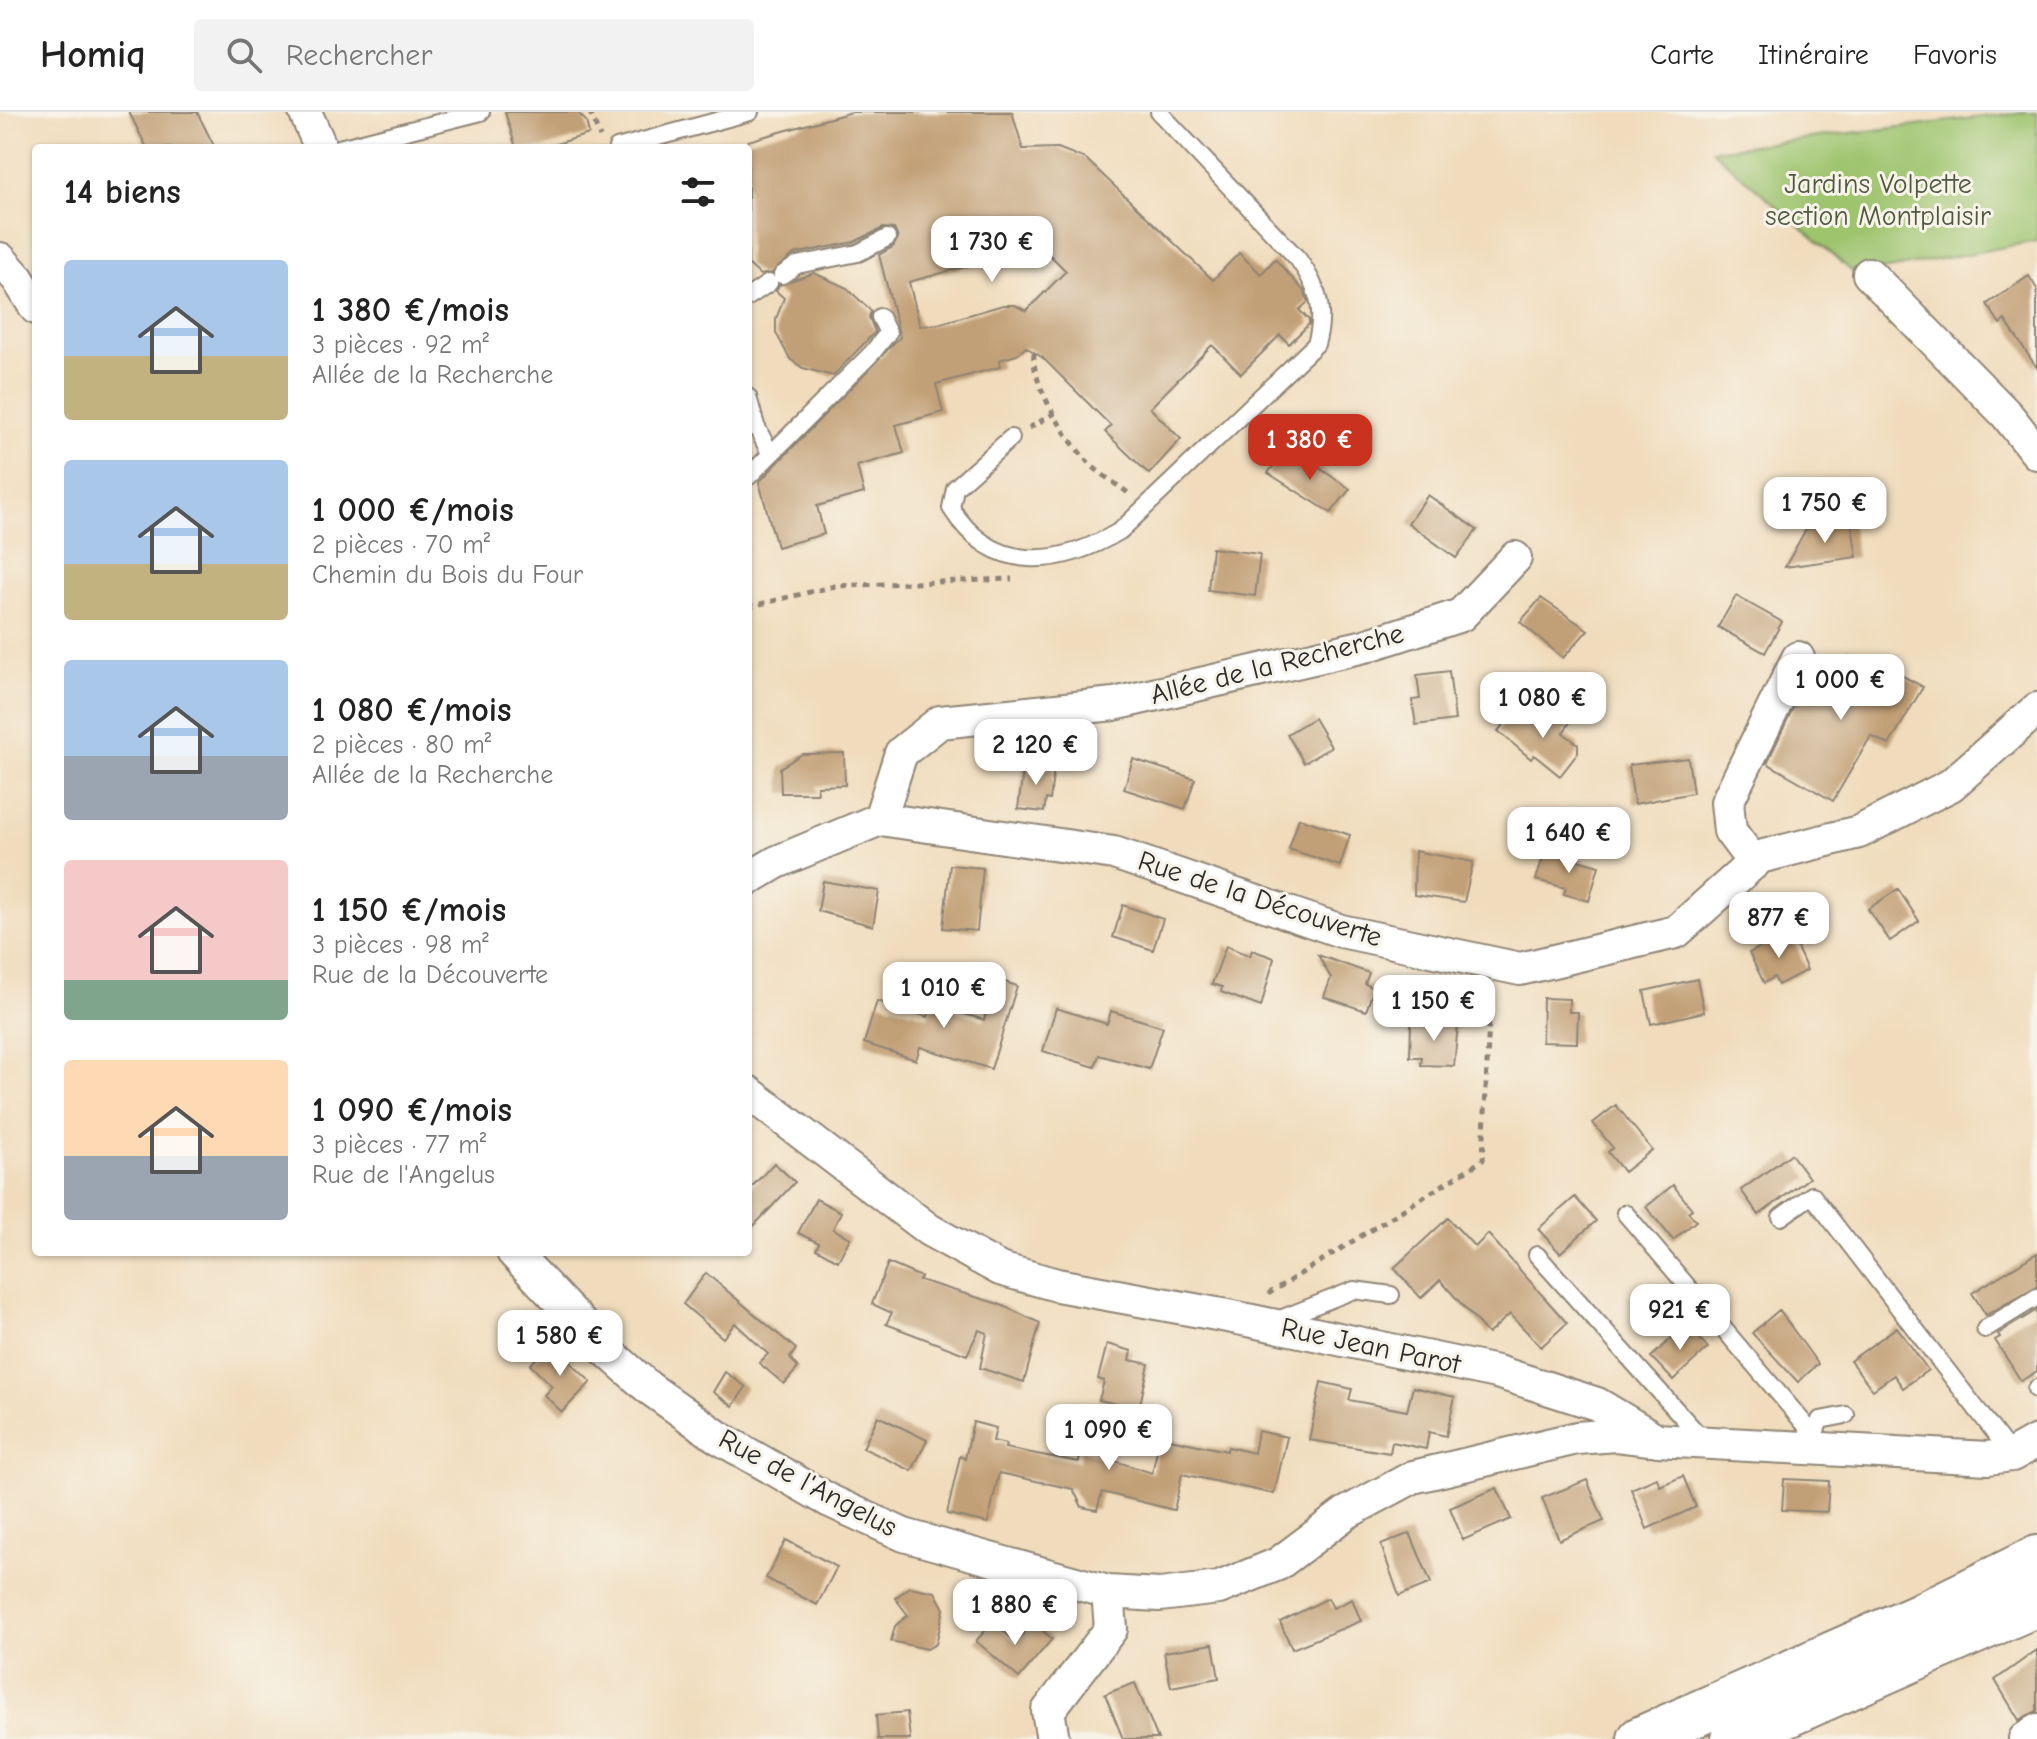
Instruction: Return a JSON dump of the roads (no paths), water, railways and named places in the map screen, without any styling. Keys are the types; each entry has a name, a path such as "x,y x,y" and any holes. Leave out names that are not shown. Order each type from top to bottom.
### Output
{"highway":[{"path":"1640,1739 1925,1613 2037,1558"},
{"path":"1733,1739 2037,1604"}],"street":[{"path":"305,112 319,144"},
{"path":"0,259 32,303"},
{"path":"1869,274 2007,415 2037,453"},
{"name":"Allée de la Recherche","path":"880,819 901,753 940,722 1114,704 1365,646 1461,615 1515,558"},
{"path":"1798,658 1727,802 1730,831 1754,863 1760,857 1859,832 1951,785 2037,709"},
{"path":"752,877 777,862 880,819"},
{"name":"Rue de la Découverte","path":"880,819 1114,853 1341,931 1520,969 1676,932 1754,863"},
{"name":"Rue Jean Parot","path":"752,1095 929,1230 1000,1269 1057,1285 1266,1324 1521,1379 1597,1404 1657,1440 1811,1442 1988,1458 2025,1448"},
{"name":"Rue de l'Angelus","path":"517,1256 606,1350 649,1388 730,1444 830,1501 904,1535 1108,1592 1160,1595 1219,1588 1278,1564 1346,1513 1413,1477 1577,1438 1616,1435 1657,1440"},
{"path":"1053,1739 1048,1711 1111,1629 1108,1592"},
{"path":"2025,1739 2037,1730"}],"lane":[{"path":"355,144 481,112"},
{"path":"632,144 750,112"},
{"path":"1011,438 955,488 951,508 961,523 1001,552 1045,561 1092,548 1120,531 1316,344 1322,323 1313,280 1298,259 1159,112"},
{"path":"752,294 797,265 858,253 887,238"},
{"path":"752,472 769,451 880,343 888,333 880,317"},
{"path":"752,412 769,451"},
{"path":"1781,1217 1812,1195 2025,1448"},
{"path":"1625,1213 1811,1442 1820,1420 1846,1415"},
{"path":"1537,1255 1705,1443"},
{"path":"1266,1324 1354,1290 1391,1295"},
{"path":"1985,1329 2037,1297"}],"park label":[{"name":"Jardins Volpette section Montplaisir","path":"1878,200"}]}
